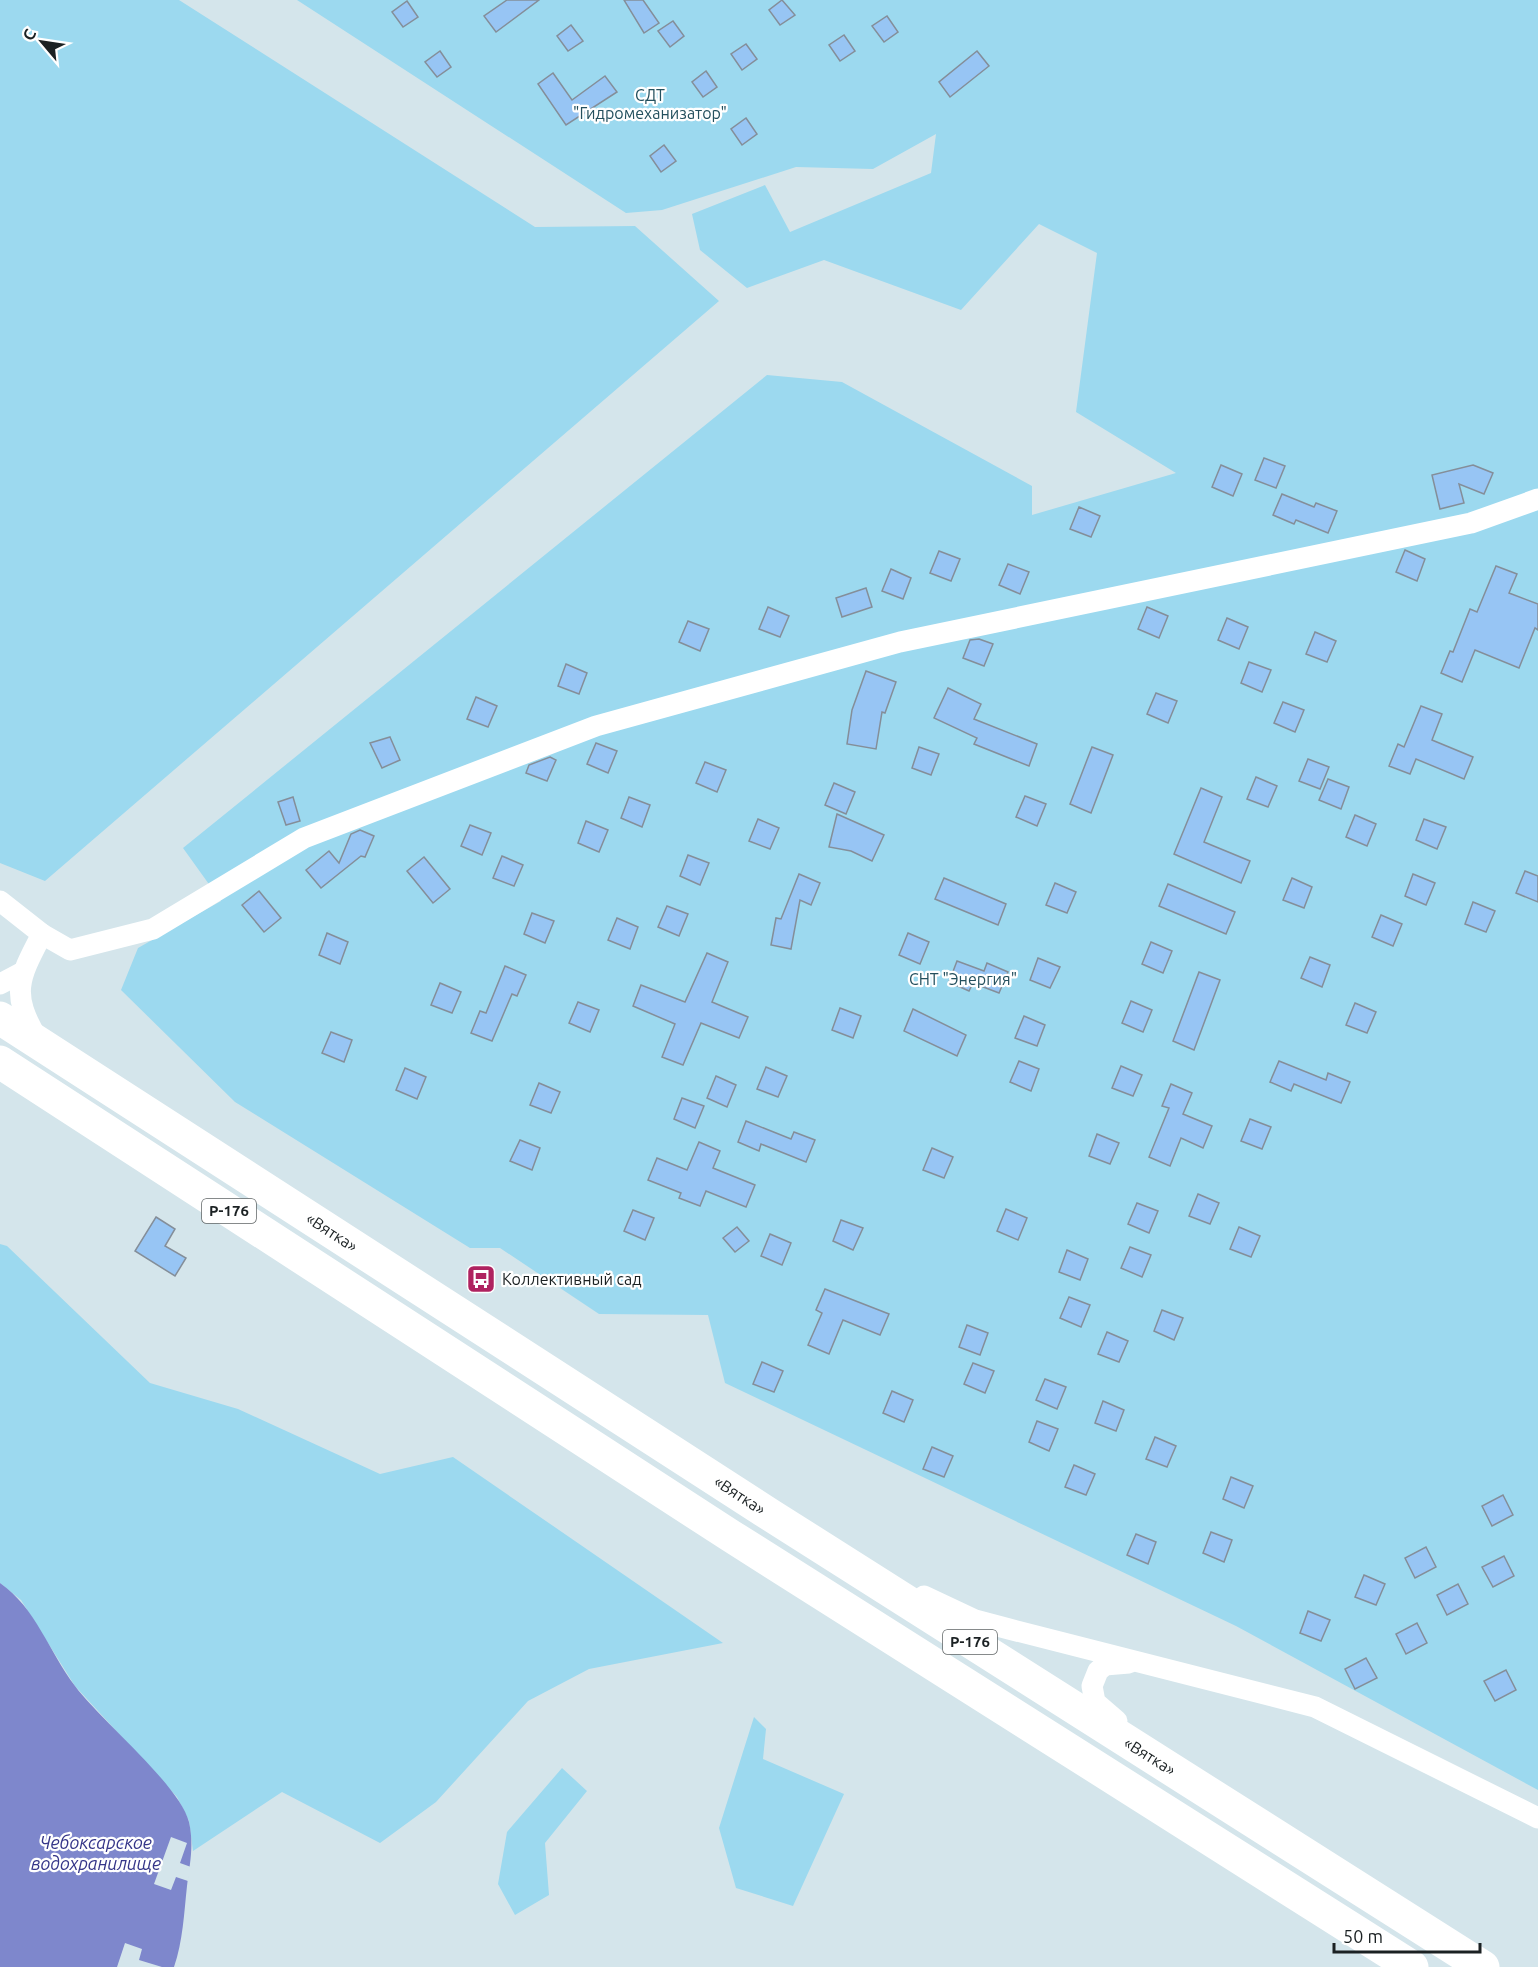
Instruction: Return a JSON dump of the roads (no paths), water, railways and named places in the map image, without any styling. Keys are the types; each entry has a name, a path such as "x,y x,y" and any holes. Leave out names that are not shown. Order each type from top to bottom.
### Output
{"highway":[{"name":"«Вятка»","path":"0,1018 772,1516 1483,1967"},
{"name":"Р-176","path":"0,1062 740,1542 1412,1967"}],"street":[{"path":"0,901 42,934 70,950 153,928 304,838 596,726 900,642 1471,523 1538,499"},
{"path":"41,1044 27,1021 20,997 21,973 42,934"},
{"path":"0,984 21,973"},
{"path":"772,1516 943,1606 975,1620 1315,1707 1538,1818"},
{"path":"1141,1664 1113,1662 1105,1665 1098,1671 1092,1686 1095,1702 1237,1812"}],"water":[{"name":"Чебоксарское водохранилище","path":"0,1583 12,1593 33,1618 75,1686 171,1790 189,1822 191,1854 181,1937 174,1967 0,1967"}],"place":[{"name":"Коллективный сад","path":"481,1279"}],"park label":[{"name":"СДТ \"Гидромеханизатор\"","path":"650,104"},
{"name":"СНТ \"Энергия\"","path":"963,979"}]}
